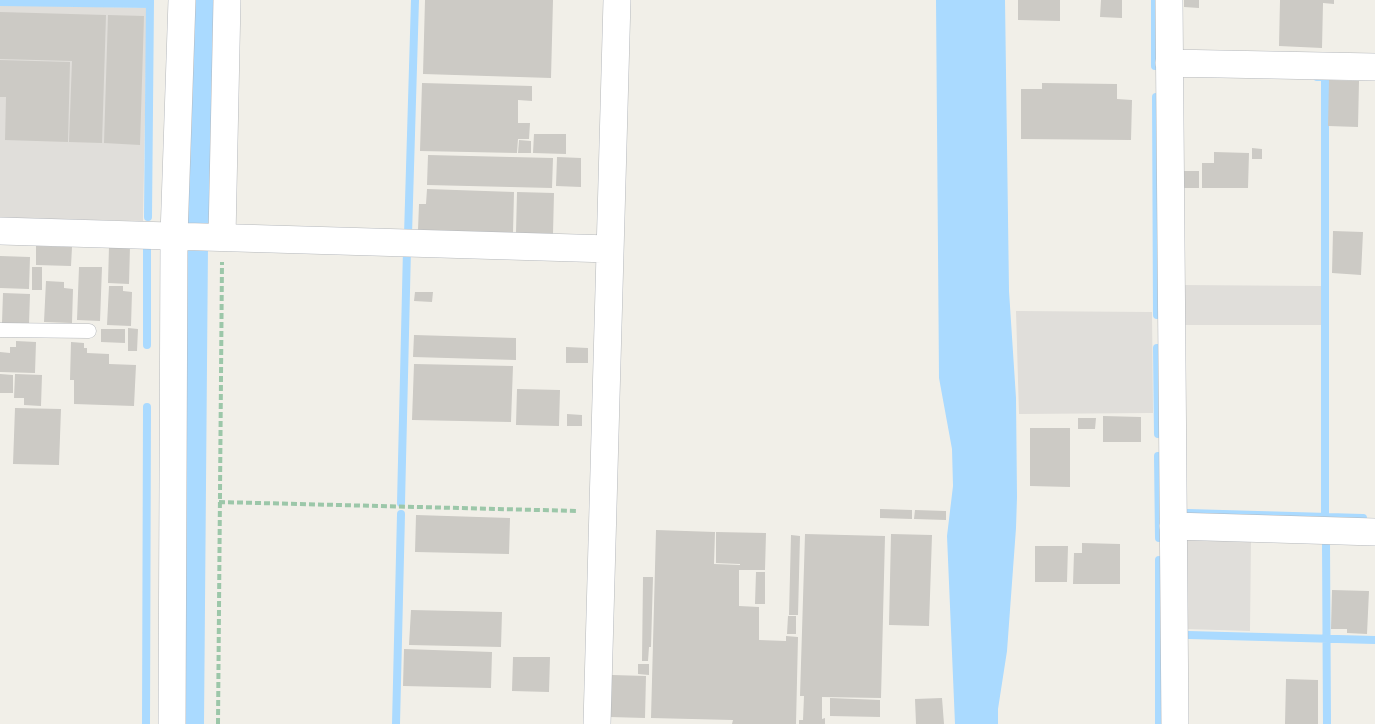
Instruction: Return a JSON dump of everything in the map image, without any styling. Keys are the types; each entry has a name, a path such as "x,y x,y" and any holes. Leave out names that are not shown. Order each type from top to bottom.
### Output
{"street":[{"path":"172,724 182,0"},
{"path":"218,237 227,0"},
{"path":"597,724 616,0"},
{"path":"1169,0 1175,724"},
{"path":"1169,63 1375,67"},
{"path":"0,231 610,249"},
{"path":"1173,526 1375,532"}],"lane":[{"path":"0,330 89,332"}],"path":[{"path":"218,237 218,724"},
{"path":"219,502 603,512"}],"shaded area":[{"path":"0,5 147,8 143,221 0,218"},
{"path":"1179,285 1322,286 1322,325 1180,325"},
{"path":"1016,311 1152,312 1153,413 1019,414"},
{"path":"1191,536 1251,537 1250,631 1186,629 1185,540"}],"water":[{"path":"192,0 221,0 208,245 204,724 181,724 185,208"},
{"path":"936,0 1005,0 1009,291 1016,398 1017,497 1007,651 998,709 998,724 955,724 947,536 953,486 952,449 939,378"}],"building":[{"path":"425,0 553,0 551,78 423,74"},
{"path":"1018,0 1060,0 1060,21 1018,20"},
{"path":"1101,0 1122,0 1122,18 1100,17"},
{"path":"1184,0 1199,0 1199,8 1184,7"},
{"path":"1280,0 1334,0 1334,4 1323,3 1322,48 1279,46"},
{"path":"0,12 106,15 102,143 69,142 72,61 0,59"},
{"path":"108,15 144,16 140,145 104,143"},
{"path":"0,60 70,62 68,142 5,140 6,97 0,97"},
{"path":"1329,80 1359,81 1358,127 1328,126"},
{"path":"422,83 532,86 532,101 518,100 518,123 530,123 529,139 518,139 517,153 420,151"},
{"path":"1042,83 1117,84 1117,99 1132,100 1131,140 1021,139 1021,89 1042,89"},
{"path":"534,134 566,134 566,154 533,153"},
{"path":"519,140 531,141 531,153 518,153"},
{"path":"1252,148 1262,149 1262,159 1252,159"},
{"path":"1214,152 1249,153 1248,188 1202,188 1202,163 1214,163"},
{"path":"428,155 553,158 552,188 427,185"},
{"path":"557,157 581,158 581,187 556,186"},
{"path":"1184,171 1199,171 1199,188 1184,188"},
{"path":"427,189 514,192 513,233 418,230 419,204 426,204"},
{"path":"517,192 554,193 553,234 516,233"},
{"path":"1333,231 1363,232 1361,275 1332,273"},
{"path":"36,246 72,247 71,266 36,265"},
{"path":"109,246 130,246 129,284 108,283"},
{"path":"0,256 30,257 29,289 0,288"},
{"path":"32,267 42,267 42,290 32,290"},
{"path":"79,267 102,267 100,321 77,320"},
{"path":"46,281 64,282 64,288 73,289 72,323 44,322"},
{"path":"109,286 123,286 123,291 132,292 131,326 107,325"},
{"path":"415,292 433,292 432,302 414,301"},
{"path":"3,293 30,294 29,324 2,323"},
{"path":"128,328 138,329 137,351 128,351"},
{"path":"101,329 125,329 125,343 101,342"},
{"path":"414,335 516,338 516,360 413,357"},
{"path":"16,341 36,342 35,373 0,372 0,352 10,353 10,347 16,347"},
{"path":"71,342 84,343 87,353 109,354 109,364 136,365 134,406 74,404 74,380 70,380"},
{"path":"566,347 588,348 588,363 566,363"},
{"path":"414,364 513,366 511,422 412,420"},
{"path":"0,374 13,375 13,393 0,393"},
{"path":"15,374 42,375 41,406 24,405 24,398 14,398"},
{"path":"517,389 560,390 559,426 516,425"},
{"path":"15,408 61,409 59,465 13,464"},
{"path":"567,414 582,415 582,426 567,426"},
{"path":"1103,416 1141,417 1141,442 1103,442"},
{"path":"1078,418 1096,418 1095,429 1078,429"},
{"path":"1030,428 1070,428 1070,487 1030,486"},
{"path":"880,509 912,510 912,519 880,518"},
{"path":"915,510 946,511 946,520 914,519"},
{"path":"416,515 510,518 509,554 415,552"},
{"path":"656,530 715,532 714,564 740,565 716,563 716,532 766,533 765,570 739,570 739,606 759,607 759,640 786,641 786,636 798,637 796,724 732,724 733,720 651,718"},
{"path":"805,534 885,536 881,698 822,697 822,719 825,718 825,724 799,724 799,720 803,720 804,696 800,696"},
{"path":"891,534 932,535 929,626 889,625"},
{"path":"791,535 800,536 798,615 789,615"},
{"path":"1082,543 1120,544 1120,584 1073,584 1074,553 1082,553"},
{"path":"1035,546 1068,546 1067,582 1035,582"},
{"path":"756,572 765,572 765,604 755,604"},
{"path":"643,577 653,577 651,647 649,647 648,661 642,661"},
{"path":"1332,590 1369,591 1367,634 1347,633 1347,629 1331,629"},
{"path":"411,610 502,612 501,647 409,645"},
{"path":"788,616 796,616 796,634 787,634"},
{"path":"404,649 492,652 491,688 403,686"},
{"path":"513,657 550,657 549,692 512,691"},
{"path":"638,664 649,664 649,675 638,674"},
{"path":"612,675 646,676 645,718 610,717"},
{"path":"1286,679 1318,680 1318,724 1285,724"},
{"path":"830,698 880,700 880,717 830,716"},
{"path":"942,698 944,724 916,724 915,699"}],"waterway":[{"path":"148,217 150,0"},
{"path":"408,235 415,0"},
{"path":"1155,0 1155,66"},
{"path":"0,2 150,4"},
{"path":"1317,77 1325,77 1325,517"},
{"path":"1156,97 1157,315"},
{"path":"147,249 147,345"},
{"path":"401,503 407,249"},
{"path":"1157,348 1158,434"},
{"path":"146,724 147,407"},
{"path":"1158,456 1159,538"},
{"path":"1188,513 1363,518"},
{"path":"396,724 401,514"},
{"path":"1326,542 1327,724"},
{"path":"1159,560 1159,724"},
{"path":"1188,635 1375,640"}]}
